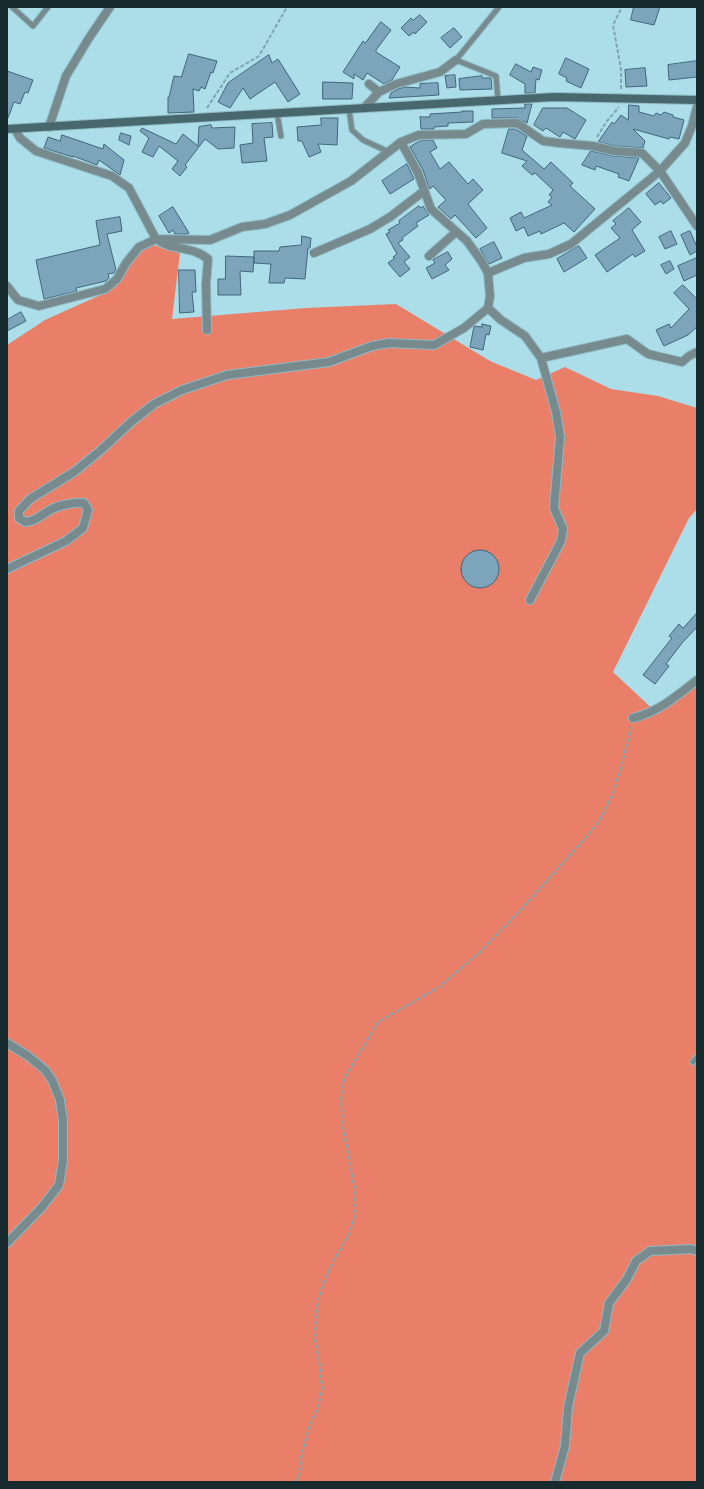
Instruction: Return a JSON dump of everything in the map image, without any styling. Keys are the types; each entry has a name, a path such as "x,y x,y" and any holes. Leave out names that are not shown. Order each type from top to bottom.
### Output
{"street":[{"path":"49,127 66,76 88,38 110,7"},
{"path":"364,108 379,92 396,84 440,72 456,60"},
{"path":"369,84 379,92"},
{"path":"11,129 554,97 697,100"},
{"path":"488,273 524,258 549,254 571,244 660,171 684,143 692,126 697,107"},
{"path":"7,286 18,300 39,306 105,289 117,280 126,263 139,247 156,239 210,240 242,227 265,224 290,215 351,181 401,142 419,135 466,134 483,124 517,123 543,141 559,144 593,146 615,151 642,153 660,171 697,226"},
{"path":"11,129 36,151 112,176 129,188 156,239 162,244 202,254 208,259 206,284 208,330"},
{"path":"7,569 66,541 83,528 88,510 84,503 76,502 52,509 29,522 25,522 20,518 19,511 30,499 74,472 95,455 130,422 154,404 182,390 227,375 328,362 372,346 389,343 434,345 464,328 488,308 490,296 488,273 467,241 431,209 418,173 401,142"},
{"path":"314,253 370,229 390,217 424,191"},
{"path":"429,256 456,232"},
{"path":"488,308 501,320 525,336 541,358 556,412 560,437 554,508 563,530 562,541 530,600"},
{"path":"541,358 627,339 648,354 673,361 682,362 697,352"},
{"path":"633,718 644,715 671,702 697,680"},
{"path":"7,1043 28,1056 45,1070 52,1080 60,1100 63,1121 63,1160 59,1185 42,1207 7,1243"},
{"path":"555,1482 565,1446 568,1407 580,1353 604,1331 609,1303 627,1279 636,1260 650,1251 691,1249 697,1251"}],"lane":[{"path":"12,7 33,26 48,7"},
{"path":"498,100 496,76 456,60 499,7"},
{"path":"349,109 352,130 363,140 388,152"},
{"path":"277,113 281,136"},
{"path":"693,1062 697,1057"}],"path":[{"path":"201,117 230,73 259,56 287,7"},
{"path":"593,146 599,132 619,108 621,98 621,69 613,25 622,7"},
{"path":"296,1482 299,1476 303,1449 309,1427 318,1407 322,1389 315,1341 316,1310 323,1283 332,1262 350,1232 355,1214 355,1191 342,1120 341,1100 344,1079 378,1022 439,987 480,952 528,902 588,834 602,816 614,793 633,718"}],"shaded area":[{"path":"150,244 180,253 172,319 306,308 396,304 490,361 536,380 565,367 611,389 658,396 697,408 697,509 689,518 613,672 658,714 697,680 697,1482 7,1482 7,345 45,320 107,292 123,275 133,260"}],"building":[{"path":"634,7 660,7 654,25 631,20"},
{"path":"420,15 427,22 415,34 414,32 409,36 401,28 411,18 413,20"},
{"path":"381,22 391,30 376,52 400,67 392,80 384,84 367,73 363,80 354,74 354,79 343,72 363,41 365,43"},
{"path":"454,28 462,37 450,48 441,38"},
{"path":"189,54 217,61 213,73 211,72 205,89 201,87 199,91 193,89 194,112 168,113 168,97 174,76 181,77"},
{"path":"269,55 272,63 278,59 300,94 288,102 275,82 250,99 243,88 230,108 218,102 228,83"},
{"path":"566,58 589,69 581,88 566,81 567,78 559,74"},
{"path":"697,61 697,77 669,80 668,65"},
{"path":"516,64 531,72 533,67 542,70 539,80 536,79 535,93 525,93 525,84 510,75"},
{"path":"645,68 647,86 626,87 625,70"},
{"path":"7,71 33,80 28,93 25,92 20,104 14,102 8,118 7,118"},
{"path":"455,75 456,87 447,88 445,76"},
{"path":"482,76 482,78 491,78 492,89 460,90 459,79"},
{"path":"323,82 353,83 352,99 323,99"},
{"path":"438,83 439,95 389,98 391,93 398,89 405,87 420,88 420,84"},
{"path":"525,104 532,104 527,123 517,118 492,118 492,109 525,108"},
{"path":"629,105 639,106 639,112 654,116 656,113 661,115 664,112 673,115 673,117 684,120 679,139 670,137 669,139 633,129 645,141 643,148 616,146 598,142 612,122 614,124 621,115 628,120"},
{"path":"543,108 567,108 586,120 575,139 563,132 560,137 546,128 543,131 534,125"},
{"path":"473,111 473,122 448,123 448,126 434,127 434,129 421,129 420,116 430,117 430,114"},
{"path":"321,118 338,118 337,145 318,144 321,152 309,157 302,141 298,141 297,127 321,125"},
{"path":"272,123 273,137 264,138 267,161 242,163 240,145 253,143 252,124"},
{"path":"211,125 212,128 235,127 234,148 218,149 205,139 185,165 187,167 180,176 172,169 178,161 159,146 153,157 142,152 149,138 140,131 142,128 176,144 183,134 198,146 199,127"},
{"path":"509,129 515,129 527,136 522,150 544,169 551,162 573,183 570,186 595,209 574,232 564,223 541,234 540,231 528,236 524,227 516,231 510,218 521,212 524,218 552,205 548,202 552,197 549,195 553,190 535,173 532,175 522,166 527,161 502,153"},
{"path":"121,133 131,136 129,145 119,140"},
{"path":"62,135 103,149 104,144 124,160 120,175 99,160 97,165 73,156 44,148 48,137 60,141"},
{"path":"422,140 433,140 437,148 430,152 440,169 449,162 468,184 473,179 483,190 468,204 487,228 476,238 455,215 451,219 438,207 446,200 433,186 430,189 429,188 423,170 410,147"},
{"path":"591,151 614,156 639,158 629,181 618,177 619,174 596,166 595,170 582,165"},
{"path":"407,164 414,179 390,194 382,181"},
{"path":"659,183 671,198 663,204 661,201 655,205 646,194"},
{"path":"419,206 421,208 423,206 429,215 416,223 418,226 402,238 403,240 398,243 410,257 404,262 410,269 400,277 388,263 395,258 393,257 397,254 386,234 390,232 388,230 400,223 399,221"},
{"path":"173,207 189,233 188,234 175,234 173,230 169,233 159,216"},
{"path":"629,208 641,222 632,230 645,251 635,257 633,254 607,272 595,255 620,238 611,228 616,224 613,221"},
{"path":"120,217 122,231 107,234 116,270 114,273 108,274 109,278 106,281 76,288 77,291 44,299 36,260 100,245 96,221"},
{"path":"671,231 677,244 665,249 659,237"},
{"path":"690,231 697,247 697,251 690,255 681,235"},
{"path":"302,236 311,238 310,248 308,248 305,279 285,278 284,283 269,283 271,264 254,263 254,251 279,251 280,247 301,245"},
{"path":"494,242 502,258 489,264 480,249"},
{"path":"579,246 587,258 564,272 557,259"},
{"path":"448,252 452,259 445,265 449,270 432,279 426,268 435,263 433,260"},
{"path":"226,256 254,257 253,272 240,271 241,295 218,295 218,279 225,279"},
{"path":"697,258 697,275 684,281 678,266"},
{"path":"670,261 674,269 666,274 661,265"},
{"path":"179,270 195,270 196,292 192,292 194,312 180,313"},
{"path":"683,285 697,299 697,327 688,335 664,346 656,330 669,324 671,328 689,309 674,293"},
{"path":"21,312 26,321 7,331 7,320"},
{"path":"482,324 491,326 489,335 486,334 483,350 470,347 474,326 482,327"},
{"path":"476,550 484,550 494,555 498,562 498,576 494,583 484,588 476,588 466,583 464,580 461,573 461,565 466,555 469,553"},
{"path":"697,613 697,627 682,643 666,664 669,666 655,684 643,675 672,638 669,636 679,624 683,628"}]}
